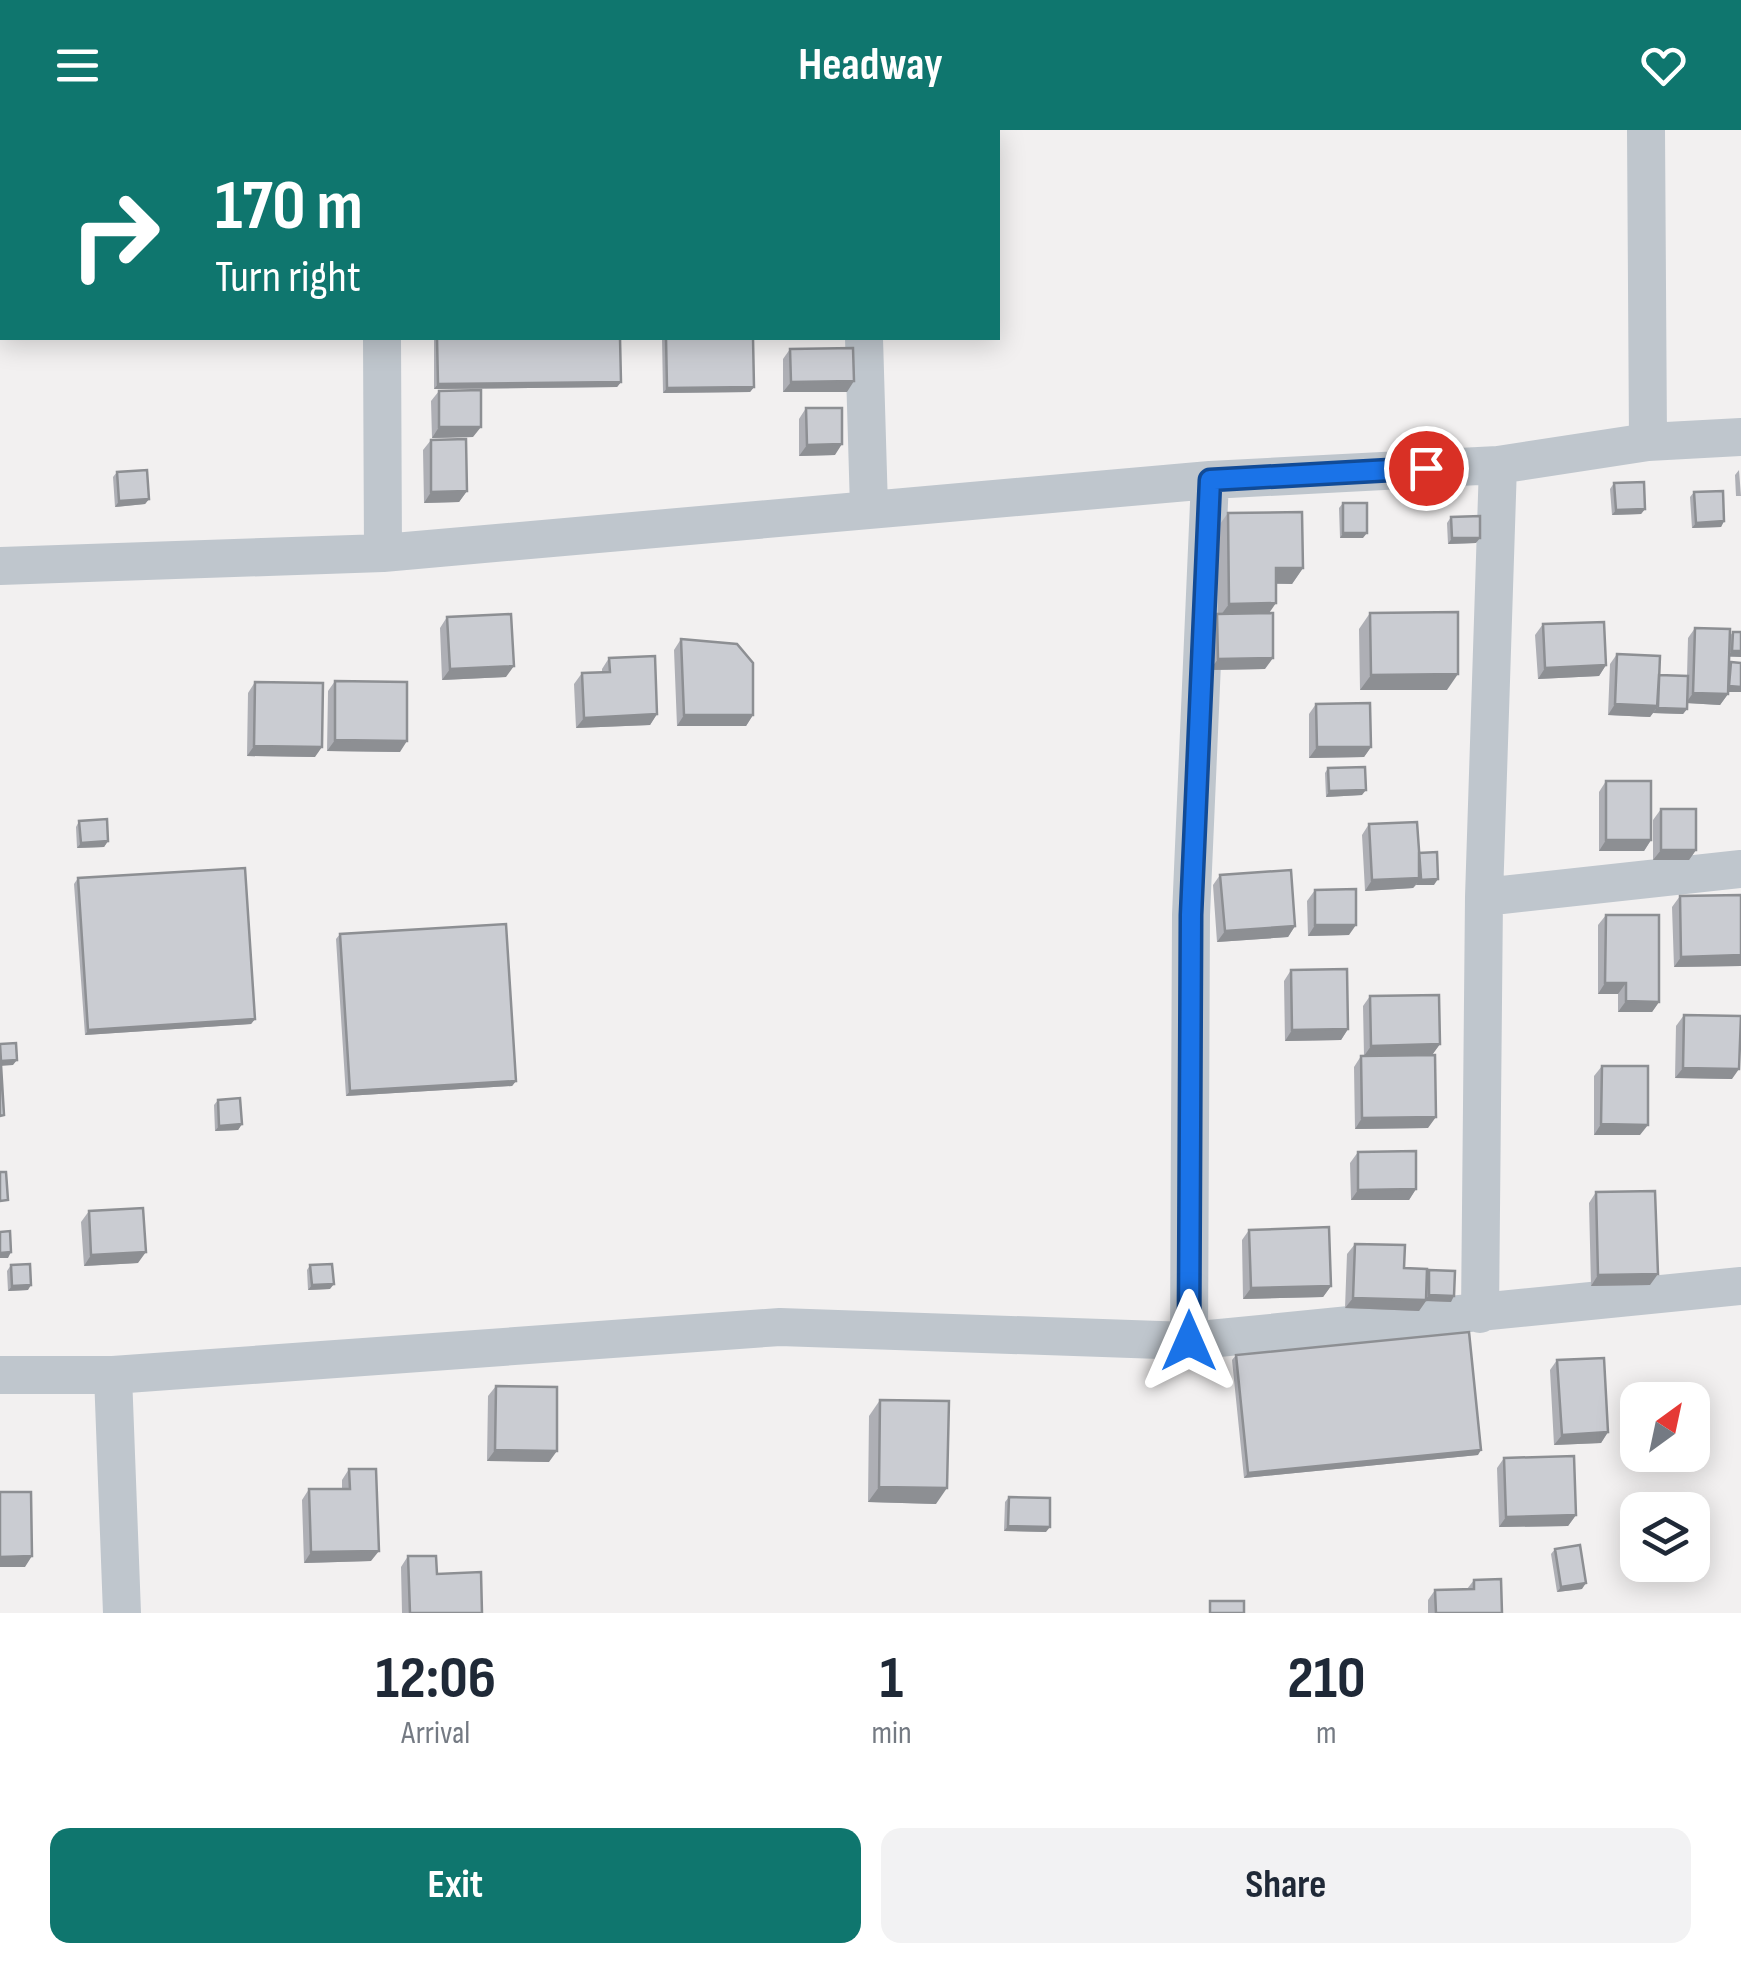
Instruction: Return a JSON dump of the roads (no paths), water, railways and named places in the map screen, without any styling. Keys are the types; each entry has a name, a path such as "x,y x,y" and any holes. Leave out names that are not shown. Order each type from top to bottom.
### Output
{"street":[{"path":"1646,130 1648,442"},
{"path":"382,340 384,553"},
{"path":"864,340 868,508"},
{"path":"0,566 384,553 1210,480 1498,464 1648,442 1741,438"},
{"path":"1480,1314 1484,897 1498,464"},
{"path":"1189,1341 1191,915 1210,480"},
{"path":"1484,897 1741,869"},
{"path":"0,1374 113,1375 780,1327 1189,1341 1741,1286"},
{"path":"113,1375 122,1613"}]}
